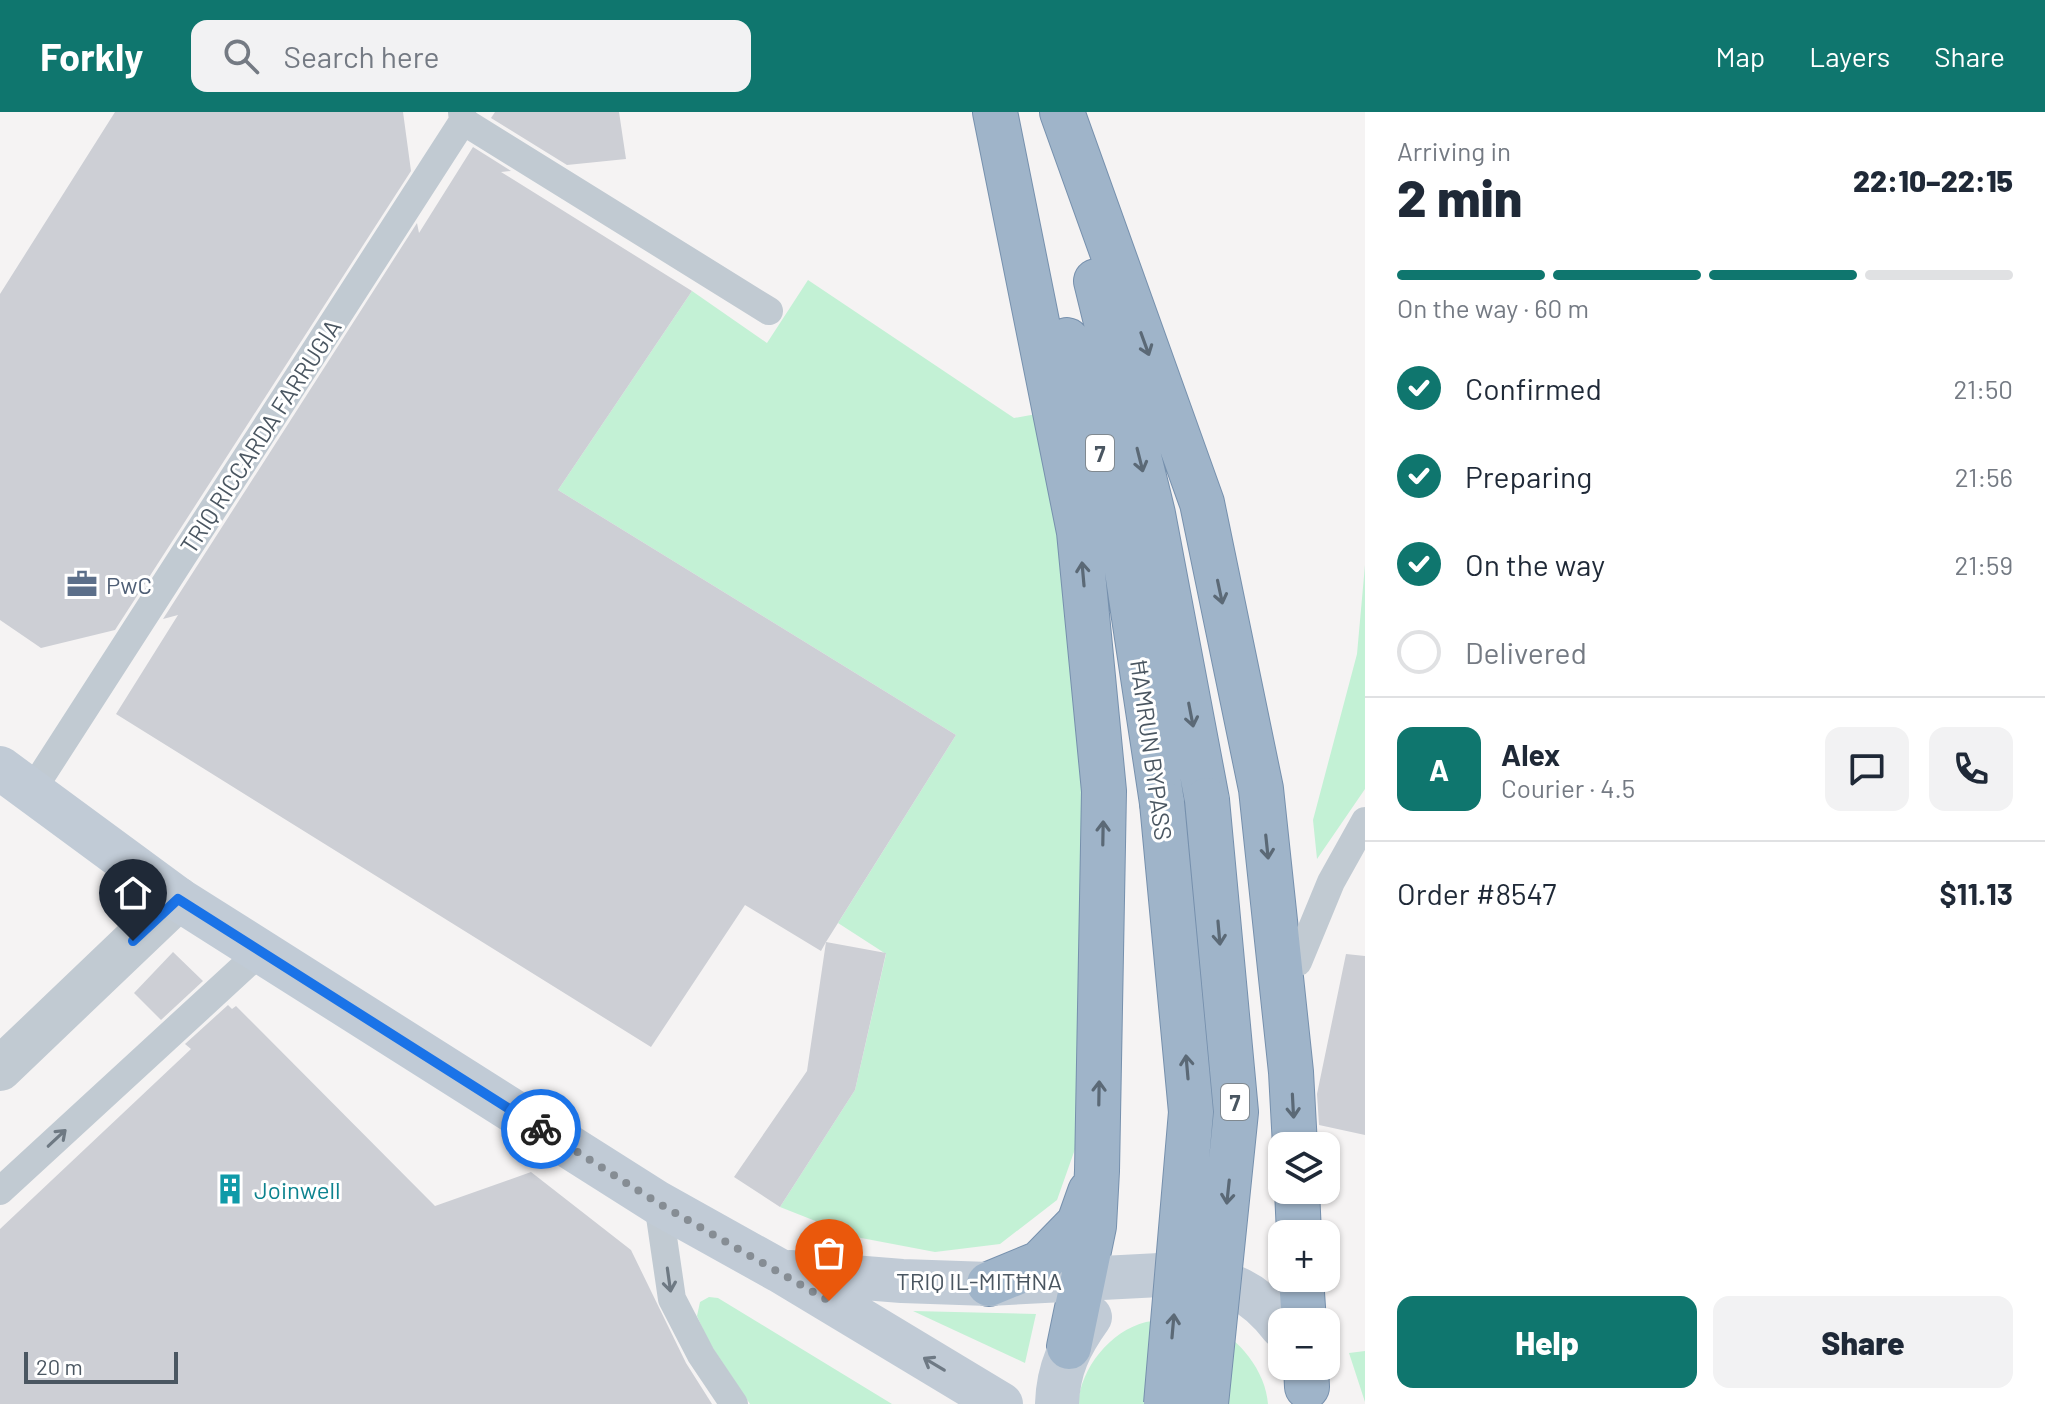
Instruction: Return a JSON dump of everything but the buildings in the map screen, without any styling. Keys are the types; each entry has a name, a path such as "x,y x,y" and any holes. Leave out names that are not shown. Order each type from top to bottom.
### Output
{"highway":[{"name":"ĦAMRUN BYPASS","path":"998,112 1119,518 1162,803 1191,1112 1166,1404"},
{"path":"998,112 1079,532 1104,791 1094,1226 1069,1347"},
{"name":"ĦAMRUN BYPASS","path":"1055,112 1153,514 1207,800 1236,1112 1206,1404"},
{"path":"1062,112 1202,503 1261,789 1291,1072 1294,1132"},
{"path":"989,1284 1040,1263 1079,1223 1097,1171"}],"main road":[{"name":"TRIQ IL-MITĦNA","path":"16,780 178,899 658,1203 780,1271 1001,1404"},
{"name":"TRIQ IL-MITĦNA","path":"780,1271 902,1281 989,1284 1179,1274"},
{"path":"1057,1404 1069,1347 1096,1309 1134,1284 1179,1274 1224,1281 1268,1309"}],"street":[{"path":"0,1069 178,899"}],"lane":[{"name":"TRIQ RICCARDA FARRUGIA","path":"16,780 462,116 769,311"},
{"path":"1279,962 1298,962 1331,882 1365,821"},
{"path":"0,1191 261,951"},
{"path":"658,1203 672,1299 701,1355 734,1404"}],"green space":[{"path":"808,280 1014,418 1042,413 1075,609 1090,821 1080,1135 1057,1200 1000,1244 935,1252 856,1237 780,1207 855,1090 886,954 838,923 956,735 558,490 692,291 767,343"},
{"path":"1365,565 1365,789 1317,859 1313,820 1357,654"},
{"path":"709,1297 718,1298 892,1404 750,1404 708,1341 697,1316 700,1302"},
{"path":"913,1311 1036,1314 1025,1363"},
{"path":"1178,1318 1209,1325 1231,1338 1256,1368 1268,1404 1078,1404 1091,1365 1109,1342 1146,1322"},
{"path":"1365,1351 1365,1402 1349,1353"}],"way so far":[{"path":"541,1129 658,1203 829,1301"}],"place":[{"name":"PwC","path":"82,584"},
{"name":"Joinwell","path":"230,1189"}],"route":[{"path":"133,941 178,899 541,1129"}]}
